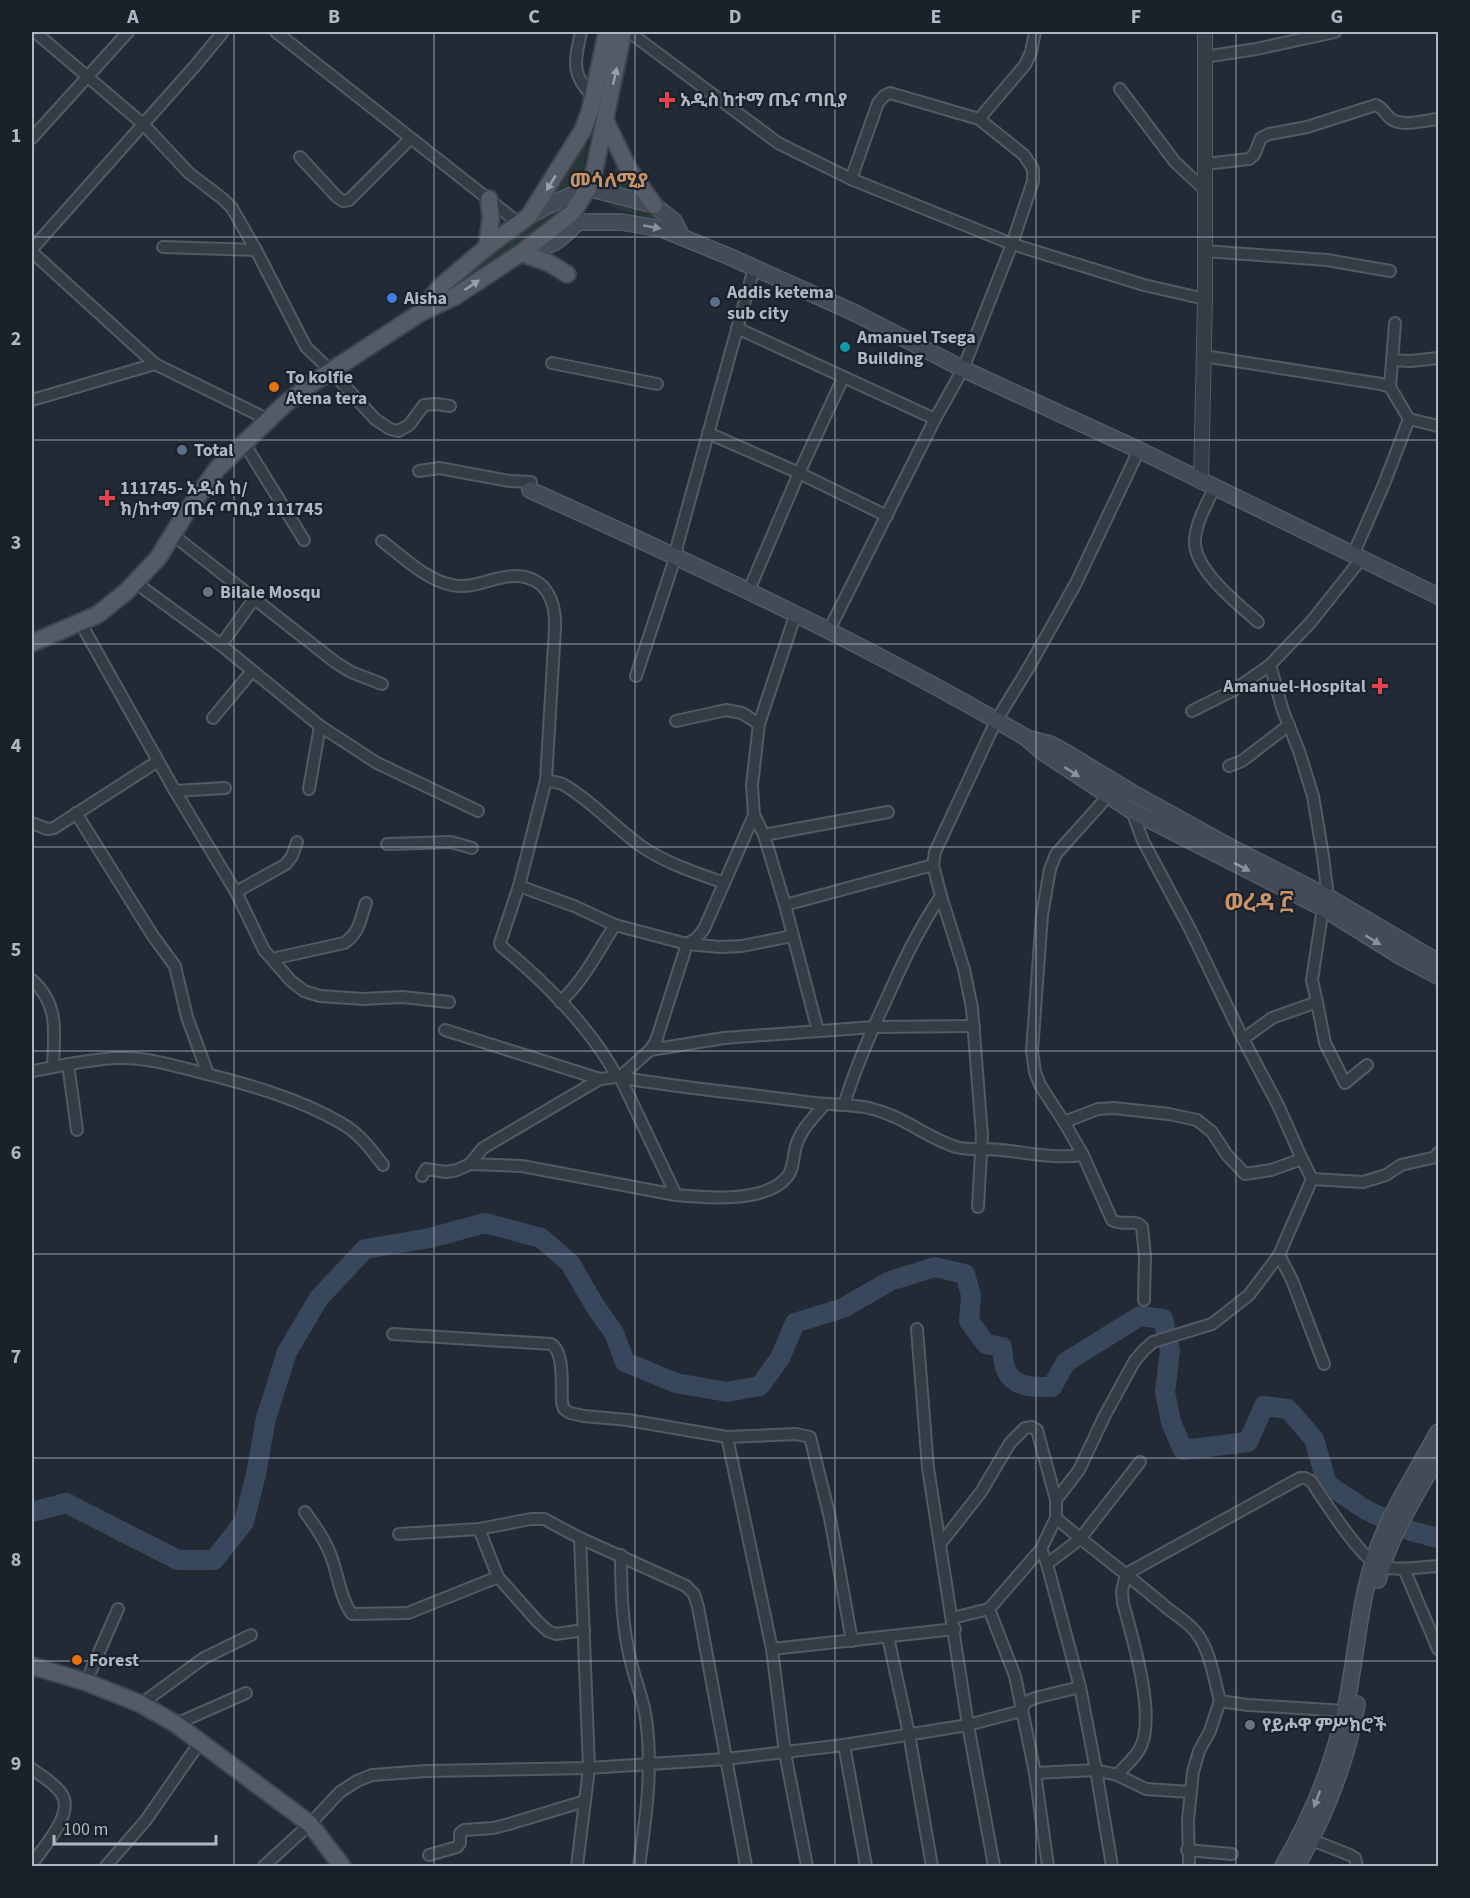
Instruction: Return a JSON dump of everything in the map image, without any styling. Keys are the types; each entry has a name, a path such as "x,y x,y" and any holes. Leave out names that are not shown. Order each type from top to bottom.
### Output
{"main road":[{"path":"525,220 583,130 607,32"},
{"path":"32,643 97,615 136,583 158,558 217,469 286,403 420,313 454,297 524,251 573,212 588,188 594,172 623,32"},
{"path":"588,188 591,104"},
{"path":"606,120 628,168 654,205 674,221 682,237"},
{"path":"420,313 441,286 487,247 547,206 588,188 654,205"},
{"path":"487,247 491,217 489,199"},
{"path":"524,251 540,249 558,242 578,222 622,222 662,229 855,313 963,369 1139,450 1438,596"},
{"path":"524,251 567,274"},
{"path":"531,486 676,551 831,627 1050,744 1326,902 1438,962"},
{"path":"750,587 796,613 831,627"},
{"path":"998,718 1044,753 1132,812 1326,902 1400,956 1438,976"},
{"path":"1024,737 1050,744"},
{"path":"1283,1866 1313,1808 1331,1761 1345,1711 1362,1605 1387,1540 1438,1432"},
{"path":"1403,1506 1438,1456"},
{"path":"1297,1866 1323,1817 1355,1714 1377,1565"},
{"path":"32,1666 86,1682 141,1704 176,1724 310,1824 342,1866"}],"street":[{"path":"36,32 143,124 189,173 224,199 232,208 306,347 332,371 375,419 390,429 398,431 405,428 427,404 450,406"},
{"path":"32,138 128,32"},
{"path":"222,32 195,66 32,250 155,364 269,420"},
{"path":"276,32 489,199 525,220"},
{"path":"581,32 575,63 580,83 591,104"},
{"path":"629,32 778,143 851,179 1012,244 1144,285 1205,299"},
{"path":"979,119 1025,65 1031,52 1035,32"},
{"path":"1204,32 1204,356 1208,485 1195,538 1195,550 1203,567 1258,622"},
{"path":"1204,57 1256,49 1335,32"},
{"path":"1120,88 1175,162 1204,189"},
{"path":"831,627 935,419 963,369 1012,244 1033,181 1033,169 1024,155 979,119 890,93 878,103 851,179"},
{"path":"1205,164 1249,159 1254,155 1261,138 1269,134 1307,127 1376,105 1390,118 1399,122 1438,119"},
{"path":"300,157 337,197 344,201 349,200 410,139"},
{"path":"163,247 256,250"},
{"path":"1205,251 1327,260 1390,272"},
{"path":"636,676 676,551 754,268"},
{"path":"1395,323 1390,387 1408,419 1438,426"},
{"path":"737,328 935,419"},
{"path":"1204,356 1390,387"},
{"path":"1392,360 1411,361 1438,358"},
{"path":"552,363 657,384"},
{"path":"32,400 155,364"},
{"path":"750,587 843,378"},
{"path":"1192,711 1234,690 1270,665 1311,622 1357,556 1408,419"},
{"path":"708,433 799,473 887,516"},
{"path":"244,443 304,540"},
{"path":"978,1207 982,1135 974,1026 964,969 933,865 935,852 998,718 1076,583 1139,450"},
{"path":"419,471 439,468 531,486"},
{"path":"173,536 335,662 351,672 382,684"},
{"path":"382,541 439,581 462,586 516,575 536,581 548,591 556,612 546,780 519,886 500,943 526,966 604,1053 676,1196"},
{"path":"136,583 221,645 320,726 377,763 478,811"},
{"path":"221,645 255,599"},
{"path":"796,613 759,724 752,785 754,815 764,835 785,905 818,1031"},
{"path":"80,622 175,791 236,892 264,950 291,981 304,991 320,996 363,999 402,998 449,1002"},
{"path":"1270,665 1313,796 1326,902 1312,980 1325,1043 1345,1083 1366,1065"},
{"path":"213,718 252,670"},
{"path":"676,722 726,710 742,713 759,724"},
{"path":"1229,766 1242,761 1289,724"},
{"path":"309,789 320,726"},
{"path":"32,823 47,829 54,828 158,761"},
{"path":"546,780 562,784 574,792 621,831 653,853 674,864 724,883"},
{"path":"175,791 225,788"},
{"path":"1109,795 1056,854 1046,884 1032,1051 1035,1072 1040,1085 1083,1155 1112,1220 1124,1225 1138,1223 1142,1227 1145,1256 1144,1300"},
{"path":"764,835 888,812"},
{"path":"1132,812 1143,840 1278,1105 1312,1179"},
{"path":"76,813 153,936 175,966 187,1017 208,1074"},
{"path":"618,1077 650,1050 656,1041 687,944 697,938 704,929 754,815"},
{"path":"236,892 286,864 297,842"},
{"path":"387,844 451,842 472,848"},
{"path":"785,905 933,865"},
{"path":"519,886 574,906 615,925 687,944 742,946 792,936"},
{"path":"844,1105 873,1027 907,952 941,896"},
{"path":"272,959 344,943 353,937 359,928 366,903"},
{"path":"560,1002 575,986 615,925"},
{"path":"32,980 42,989 53,1009 53,1067"},
{"path":"1243,1039 1272,1018 1317,1002"},
{"path":"650,1050 724,1038 818,1031 873,1027 974,1026"},
{"path":"445,1030 600,1079 618,1077 844,1105 888,1113 957,1147 980,1150 999,1149 1062,1158 1083,1155"},
{"path":"32,1071 118,1058 154,1060 208,1074 300,1104 342,1123 362,1139 383,1165"},
{"path":"68,1064 77,1130"},
{"path":"422,1176 426,1169 446,1172 470,1164 483,1148 600,1079"},
{"path":"470,1164 522,1166 676,1196 719,1197 762,1193 776,1186 788,1176 796,1145 803,1130 825,1104"},
{"path":"1064,1122 1098,1109 1114,1108 1169,1114 1197,1120 1212,1132 1227,1155 1245,1174 1270,1170 1302,1159"},
{"path":"1312,1179 1363,1182 1386,1175 1401,1165 1438,1154"},
{"path":"1056,1500 1078,1470 1134,1362 1153,1342 1212,1324 1249,1294 1279,1255 1312,1179"},
{"path":"1279,1255 1292,1280 1324,1364"},
{"path":"917,1329 924,1440 969,1725 994,1866"},
{"path":"393,1334 551,1344 557,1348 561,1356 562,1403 570,1413 628,1420 727,1437 796,1434 810,1437 830,1518 852,1641"},
{"path":"772,1649 888,1636 954,1623 989,1609 1041,1550 1056,1518 1056,1500 1037,1430 1032,1427 1025,1428 1010,1443 981,1492 941,1542"},
{"path":"727,1437 772,1649 785,1753 807,1866"},
{"path":"1047,1564 1080,1539 1140,1462"},
{"path":"1117,1774 1139,1750 1143,1740 1146,1716 1141,1677 1123,1603 1122,1591 1126,1574 1293,1481 1305,1478 1311,1481 1354,1542 1377,1565 1404,1569 1438,1566"},
{"path":"305,1512 323,1539 351,1614 408,1613 498,1577"},
{"path":"1056,1518 1197,1634 1205,1647 1220,1701 1210,1731 1199,1751 1193,1772 1187,1850 1189,1866"},
{"path":"399,1534 478,1529 544,1519 580,1538 686,1586 694,1594 746,1866"},
{"path":"478,1529 498,1577 530,1614 548,1631 556,1634 584,1630"},
{"path":"577,1866 589,1768 580,1538"},
{"path":"1041,1550 1047,1564 1080,1687 1112,1866"},
{"path":"621,1555 622,1605 626,1640 646,1719 649,1765 645,1825 639,1866"},
{"path":"1404,1569 1438,1649"},
{"path":"86,1682 118,1609"},
{"path":"989,1609 1015,1676 1035,1773 1048,1866"},
{"path":"141,1704 204,1658 251,1635"},
{"path":"888,1636 909,1734 932,1866"},
{"path":"264,1866 310,1824 340,1792 357,1780 372,1774 649,1765 785,1753 969,1725 1021,1711 1026,1702 1035,1698 1080,1687"},
{"path":"176,1724 246,1693"},
{"path":"1220,1701 1345,1711"},
{"path":"106,1866 146,1821 200,1742"},
{"path":"844,1745 866,1866"},
{"path":"32,1769 52,1783 62,1794 66,1804 62,1821 32,1864"},
{"path":"1035,1773 1096,1770 1117,1774 1146,1788 1190,1792"},
{"path":"429,1855 458,1847 460,1833 464,1830 493,1828 585,1801"},
{"path":"1312,1840 1350,1855 1355,1858 1357,1866"},
{"path":"1187,1850 1233,1854"}],"shaded area":[{"path":"584,138 587,144 582,178 563,190 549,193"},
{"path":"618,151 641,193 617,187 612,181"},
{"path":"611,199 639,202 667,222 618,210 610,204"},
{"path":"557,208 564,208 568,213 513,250 458,280 505,241"}],"waterway":[{"path":"32,1512 66,1503 178,1560 214,1560 244,1522 256,1474 266,1418 287,1352 319,1298 365,1249 430,1238 485,1223 541,1238 570,1263 614,1333 625,1362 676,1383 727,1392 760,1386 780,1358 795,1323 843,1308 890,1281 935,1267 965,1274 971,1295 969,1321 986,1344 1002,1347 1007,1372 1015,1381 1026,1386 1052,1387 1066,1362 1140,1316 1163,1319 1170,1351 1165,1392 1171,1422 1183,1450 1248,1442 1264,1406 1288,1409 1314,1439 1327,1484 1366,1510 1411,1531 1438,1538"}],"place":[{"name":"አዲስ ከተማ ጤና ጣቢያ","path":"667,100"},
{"name":"Aisha","path":"392,298"},
{"name":"Addis ketema sub city","path":"715,302"},
{"name":"Amanuel Tsega Building","path":"845,347"},
{"name":"To kolfie Atena tera","path":"274,387"},
{"name":"Total","path":"182,450"},
{"name":"111745- አዲስ ከ/ ክ/ከተማ ጤና ጣቢያ 111745","path":"107,498"},
{"name":"Bilale Mosqu","path":"208,592"},
{"name":"Amanuel-Hospital","path":"1380,686"},
{"name":"Forest","path":"77,1660"},
{"name":"የይሖዋ ምሥክሮች","path":"1250,1725"}],"district":[{"name":"መሳለሚያ","path":"609,180"},
{"name":"ወረዳ ፫","path":"1259,902"}]}
